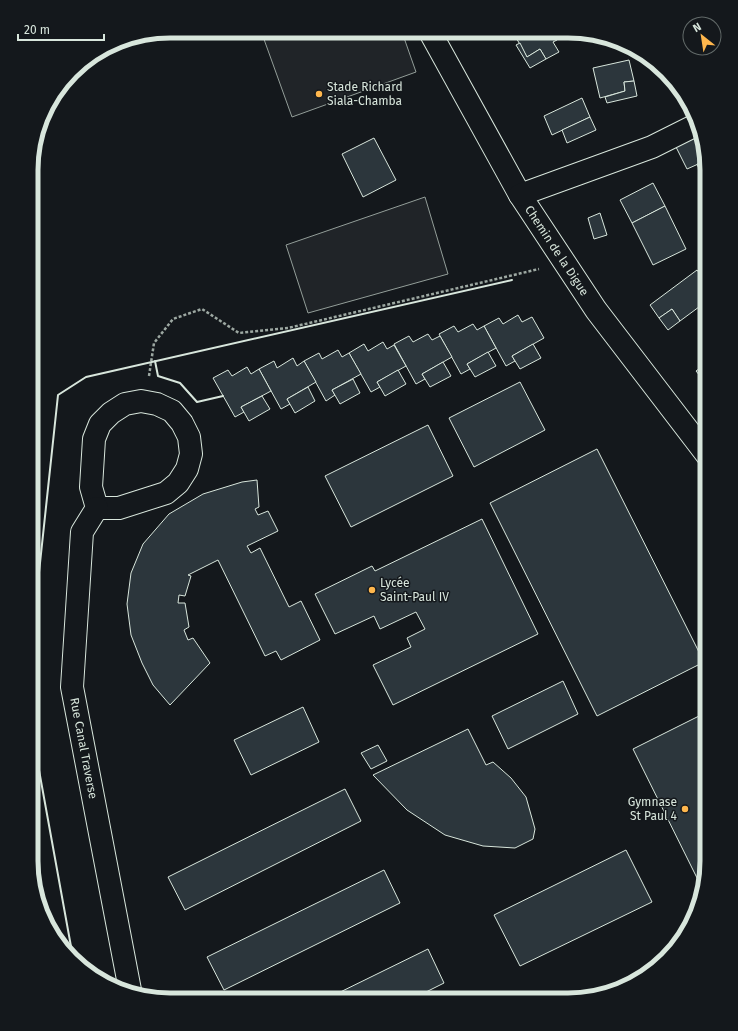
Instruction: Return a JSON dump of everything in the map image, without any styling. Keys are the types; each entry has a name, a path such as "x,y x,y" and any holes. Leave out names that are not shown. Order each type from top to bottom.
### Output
{"street":[{"name":"Chemin de la Digue","path":"433,38 520,195 596,310 700,446"},
{"path":"520,195 652,147 692,127"},
{"path":"141,401 157,404 172,411 182,423 189,438 191,454 187,469 178,483 166,493 119,508 97,508 91,487 94,440 100,424 111,412 125,404 141,401"},
{"name":"Rue Canal Traverse","path":"97,508 82,532 72,687 129,986"}],"path":[{"path":"149,376 154,343 173,319 202,310 239,333 288,328 565,263"}],"shaded area":[{"name":"Stade Richard Siala-Chamba","path":"264,38 404,38 416,72 292,117"},
{"path":"425,197 448,274 308,313 286,245"}],"building":[{"path":"516,38 556,38 557,40 553,42 559,52 546,59 540,49 527,57"},
{"path":"520,43 527,57 540,49 546,59 530,68 516,45"},
{"path":"629,60 634,81 624,82 625,91 600,98 593,68"},
{"path":"634,81 637,96 607,103 605,97 625,91 624,82"},
{"path":"582,98 590,117 552,135 544,116"},
{"path":"590,117 596,130 567,143 562,130"},
{"path":"694,134 699,153 700,163 687,169 675,145"},
{"path":"374,138 396,180 363,197 342,154"},
{"path":"700,163 700,171 697,164"},
{"path":"653,183 665,206 632,223 620,200"},
{"path":"665,206 686,249 653,265 632,223"},
{"path":"600,213 607,235 594,239 588,218"},
{"path":"697,270 700,274 700,306 680,321 672,309 659,318 650,305"},
{"path":"672,309 680,321 668,330 659,318"},
{"path":"518,315 522,322 532,317 544,338 512,356 515,361 506,366 484,326 499,318 503,324"},
{"path":"473,324 477,330 484,326 496,348 467,364 470,369 461,374 439,334 454,326 458,332"},
{"path":"428,334 432,340 440,336 452,357 422,374 425,379 416,384 394,344 409,336 413,342"},
{"path":"383,342 387,349 394,345 406,366 377,382 380,387 371,392 349,353 364,344 368,351"},
{"path":"533,344 541,358 520,369 512,356"},
{"path":"338,350 342,357 349,353 361,374 332,390 335,395 326,401 304,361 319,353 322,359"},
{"path":"488,352 496,366 475,377 467,364"},
{"path":"293,358 297,366 304,361 316,382 287,399 290,404 281,409 259,369 274,361 277,368"},
{"path":"443,362 451,376 430,387 422,374"},
{"path":"247,367 251,374 259,369 271,391 241,407 244,412 235,417 213,378 228,370 232,376"},
{"path":"700,368 700,376 696,371"},
{"path":"398,370 406,384 385,396 377,382"},
{"path":"353,379 360,393 340,404 332,390"},
{"path":"520,382 545,430 474,467 449,418"},
{"path":"308,387 315,401 295,413 287,399"},
{"path":"262,396 270,409 249,421 241,407"},
{"path":"428,425 453,476 351,527 325,476"},
{"path":"597,449 700,654 700,664 597,716 490,503"},
{"path":"257,480 259,507 255,509 258,515 268,511 278,531 247,546 251,553 260,548 289,607 301,601 320,640 281,660 276,651 265,656 218,560 188,575 191,576 185,596 179,595 178,603 185,603 189,627 184,630 188,640 193,638 210,663 170,705 153,685 142,663 131,635 127,604 131,573 143,544 169,514 203,494 242,482"},
{"path":"482,519 538,634 393,705 373,665 411,647 407,638 425,629 416,612 380,629 374,616 335,634 315,594 372,566 375,571"},
{"path":"563,681 578,714 508,749 492,716"},
{"path":"303,707 319,742 251,775 234,740"},
{"name":"Gymnase St Paul 4","path":"700,716 700,869 698,880 633,749"},
{"path":"468,729 486,765 493,762 511,778 526,797 535,829 533,839 515,848 483,846 445,835 407,810 373,775"},
{"path":"378,745 387,761 371,769 361,753"},
{"path":"345,789 361,821 185,910 168,877"},
{"path":"626,850 652,902 520,966 494,915"},
{"path":"384,870 400,903 224,990 207,957"},
{"path":"428,949 444,983 424,993 338,993"}],"wall":[{"path":"38,582 58,395 86,377 512,280"},
{"path":"155,361 158,376 180,383 197,402 223,396"},
{"path":"38,765 71,948"}],"place":[{"name":"Stade Richard Siala-Chamba","path":"319,94"},
{"name":"Lycée Saint-Paul IV","path":"372,590"},
{"name":"Gymnase St Paul 4","path":"685,809"}]}
